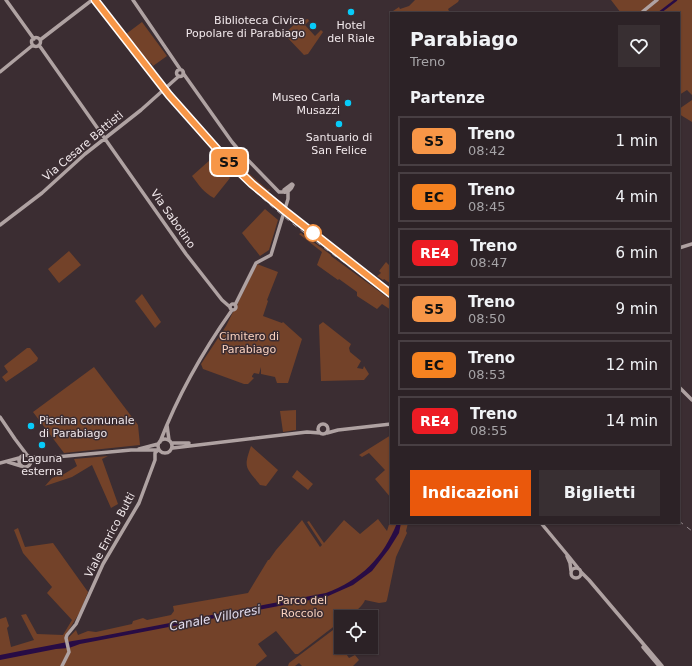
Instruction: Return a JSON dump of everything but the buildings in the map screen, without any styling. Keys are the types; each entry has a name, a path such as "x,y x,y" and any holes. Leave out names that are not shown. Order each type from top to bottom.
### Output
{"street":[{"path":"6,0 34,39 32,42 33,45"},
{"path":"0,72 33,45 39,45 40,40 92,0"},
{"path":"132,0 176,64 180,73 189,80 232,142 243,155 276,187 279,192 285,192 287,200 271,255 256,263 235,305 236,309 231,309 190,376 167,422 158,450"},
{"path":"642,12 657,0"},
{"path":"34,39 38,38 40,40"},
{"name":"Via Sabotino","path":"39,45 188,256 222,300 231,309"},
{"name":"Via Cesare Battisti","path":"0,225 42,193 105,138 141,110 180,73"},
{"path":"680,248 692,244"},
{"path":"680,388 692,400"},
{"path":"0,417 20,446 29,456 31,463"},
{"path":"167,422 169,440 173,445"},
{"path":"319,431 319,426 324,424 328,428 338,430"},
{"path":"173,445 220,442 319,431 324,434 338,430 390,424"},
{"path":"327,433 328,428"},
{"path":"131,450 169,440"},
{"path":"147,450 152,454 155,460 157,456 168,452 173,445"},
{"path":"20,446 20,466"},
{"path":"0,463 29,456 45,458 131,450 158,450 162,453"},
{"name":"Viale Enrico Butti","path":"62,666 69,652 66,638 67,635 76,624 102,564 139,503 158,450"},
{"path":"7,462 27,467 31,463 45,458"},
{"path":"542,524 662,666"},
{"path":"565,552 570,564 572,576 586,580 593,586"},
{"path":"571,572 573,568 578,568"},
{"path":"577,578 581,572"},
{"path":"617,614 659,666"}],"green space":[{"path":"415,0 459,0 448,9 450,12 392,12 399,7 400,9 409,6"},
{"path":"611,0 653,0 655,2 658,0 692,0 692,95 687,90 680,94 680,12 620,12"},
{"path":"308,19 309,21 305,25 315,36 321,30 323,32 308,54 304,55 284,34 297,22"},
{"path":"142,22 167,56 153,66 151,63 149,64 126,34"},
{"path":"692,100 692,122 680,115 680,108"},
{"path":"231,158 268,190 269,189 270,190 268,192 284,204 283,207 245,176 229,160"},
{"path":"213,159 230,178 214,198 204,191 192,176"},
{"path":"265,209 278,220 269,250 260,256 242,233"},
{"path":"301,233 390,299 390,309 382,304 377,309 357,296 357,292 317,265 322,252 299,234"},
{"path":"69,251 81,265 59,283 48,269"},
{"path":"386,262 390,266 390,283 377,276 381,273 379,271"},
{"name":"Cimitero di Parabiago","path":"257,264 278,272 267,300 268,301 263,316 282,323 283,322 302,339 288,383 277,383 275,377 261,374 261,367 259,374 254,373 252,377 254,378 248,384 244,384 203,369 201,364 236,309"},
{"path":"142,294 161,322 155,328 135,301"},
{"path":"323,322 351,344 349,348 350,352 361,361 357,368 363,369 364,366 369,374 364,380 321,381 319,325"},
{"path":"27,348 30,348 38,358 37,361 6,382 2,377 8,372 4,366"},
{"path":"94,367 138,425 140,445 64,453 33,412"},
{"path":"296,410 296,430 283,432 280,411"},
{"path":"390,436 390,497 375,479 385,470 369,453 362,457 359,455"},
{"path":"251,446 278,470 266,486 260,485 247,467 247,459"},
{"path":"108,456 102,459 118,504 111,508 92,465 72,477 45,486 52,478 64,474 77,466 74,459"},
{"path":"297,470 313,484 308,490 292,477"},
{"name":"Parco del Roccolo","path":"378,519 387,531 390,521 390,524 408,524 407,533 396,557 386,602 379,603 365,600 357,610 334,610 334,626 298,654 295,654 276,631 258,644 267,656 256,666 0,666 0,619 6,617 9,626 7,628 11,647 34,640 21,615 26,614 37,634 63,635 72,620 47,593 52,587 23,553 14,530 18,528 25,547 53,543 88,592 80,612 67,633 66,638 76,630 78,635 88,631 96,632 132,624 133,621 143,618 147,620 171,615 174,611 173,606 248,593 268,560 302,520 320,547 322,545 307,522 309,521 324,543 344,520 360,534"},
{"path":"334,629 334,654 346,654 349,658 355,655 359,660 353,666 302,666 299,663 295,666 288,666 289,663"}],"water":[{"path":"397,524 401,524 399,533 372,571 353,585 326,597 80,644 69,648 56,649 0,660 0,655 326,593 350,582 360,574 378,557"}],"waterway":[{"name":"Canale Villoresi","path":"660,12 676,0"}],"railway":[{"path":"94,0 183,114 221,158 259,195 295,226 390,296"},
{"path":"680,522 692,531"}],"train":[{"name":"S5","path":"95,0 169,95 224,157 252,184 390,293"}],"place":[{"name":"Hotel del Riale","path":"351,12"},
{"name":"Biblioteca Civica Popolare di Parabiago","path":"313,26"},
{"name":"Museo Carla Musazzi","path":"348,103"},
{"name":"Santuario di San Felice","path":"339,124"},
{"name":"Piscina comunale di Parabiago","path":"31,426"},
{"name":"Laguna esterna","path":"42,445"}]}
